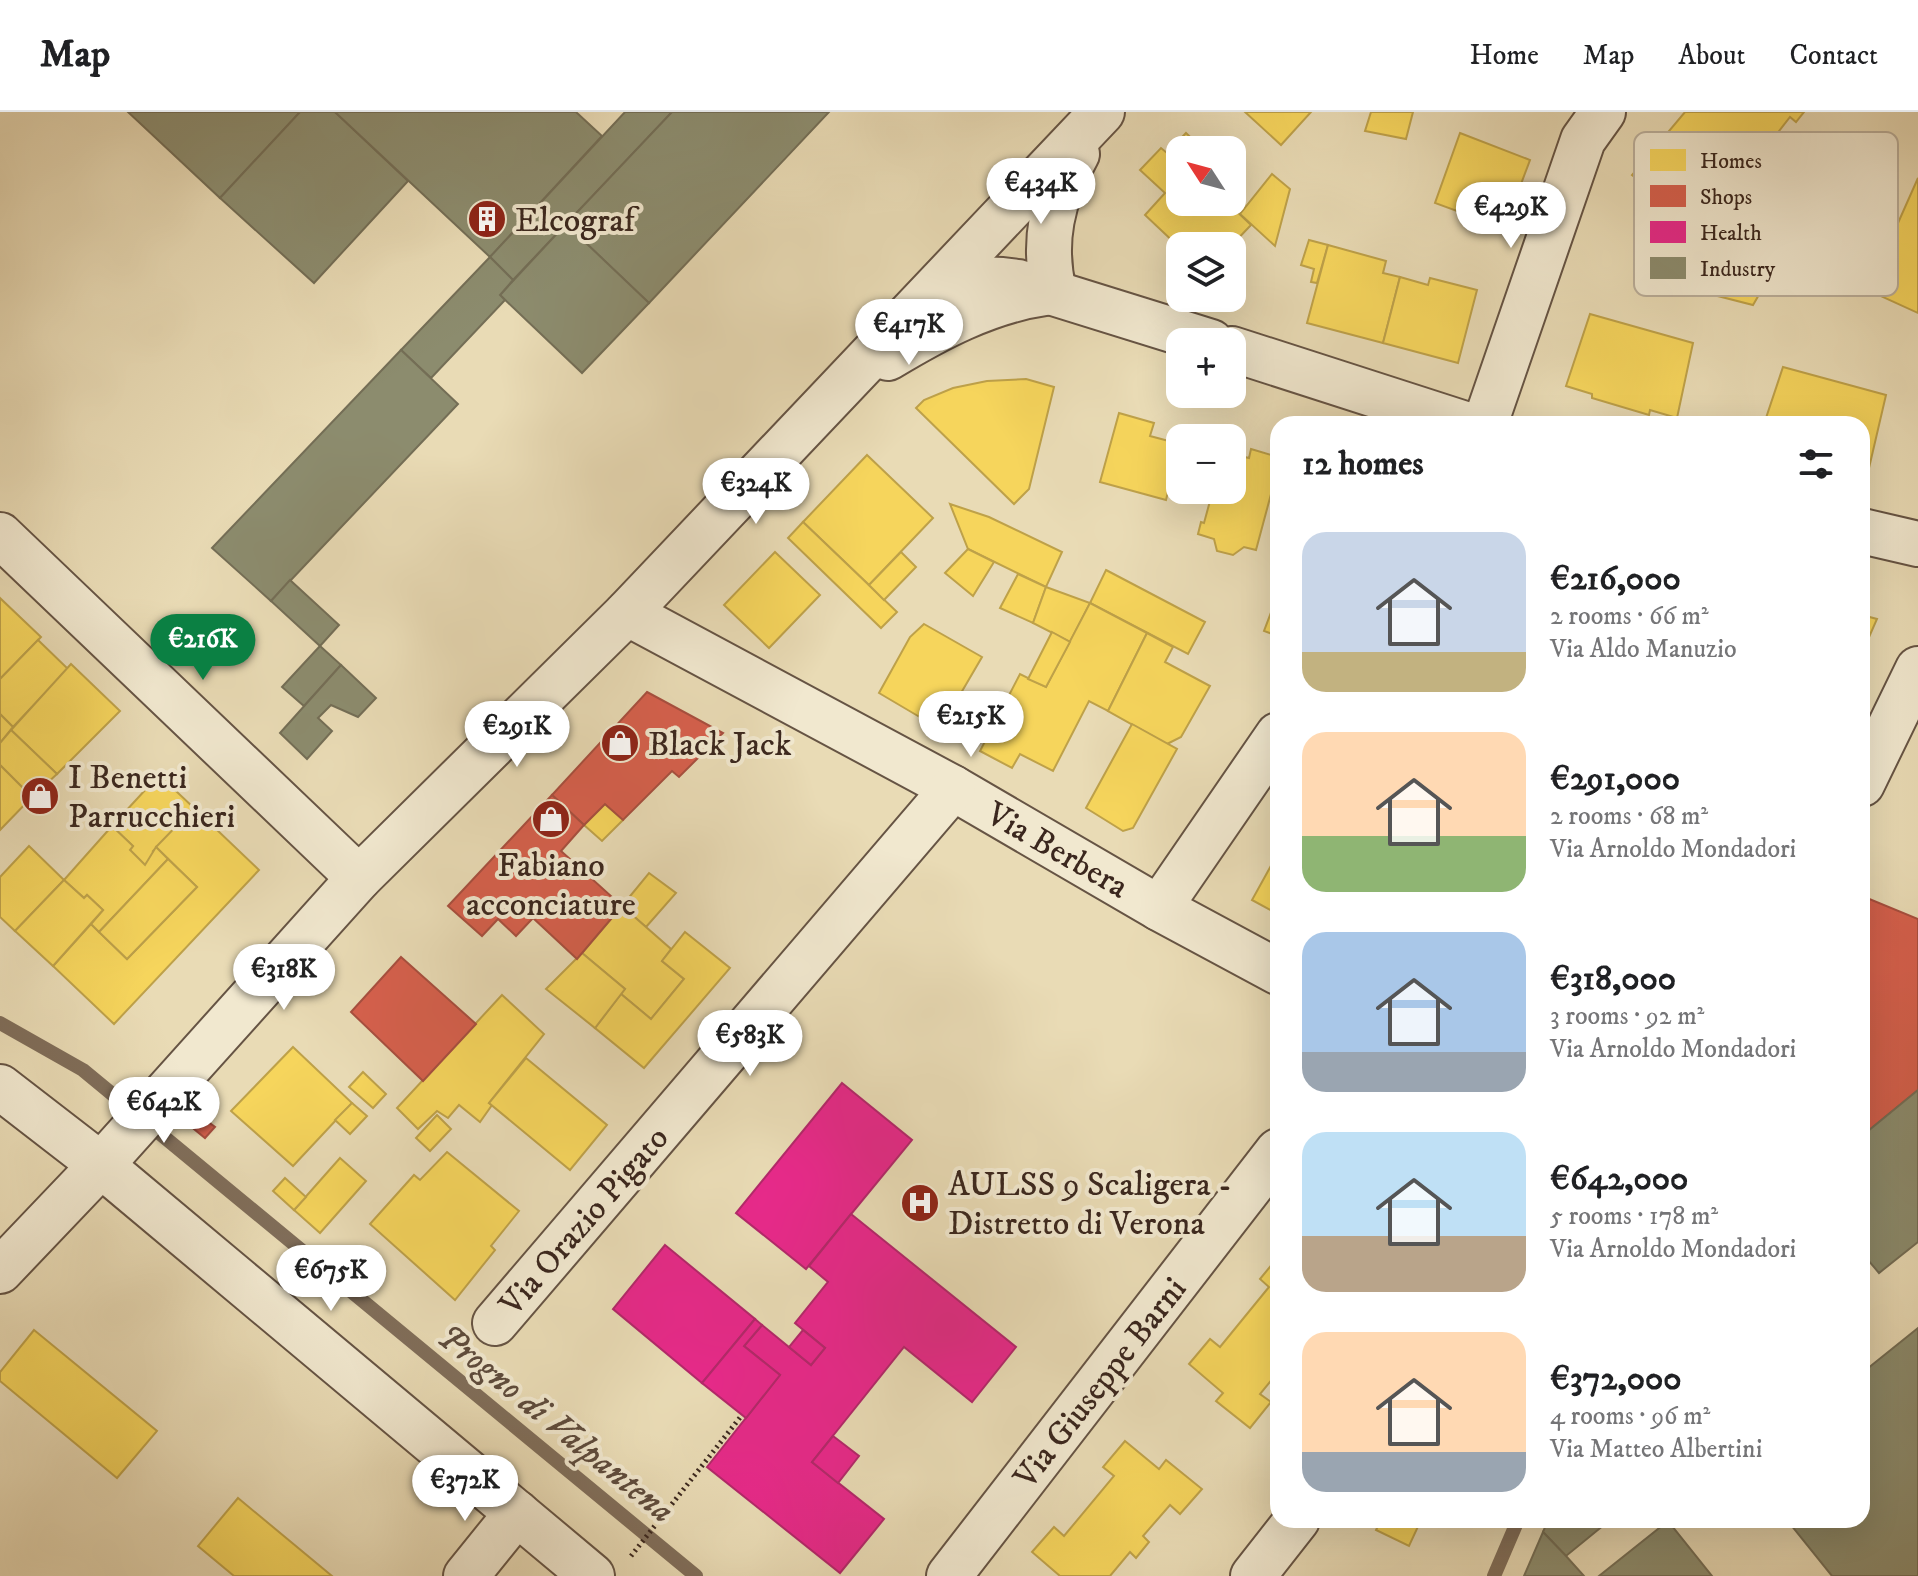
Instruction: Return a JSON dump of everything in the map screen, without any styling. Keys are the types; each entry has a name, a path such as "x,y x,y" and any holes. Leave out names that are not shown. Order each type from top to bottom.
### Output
{"street":[{"path":"1488,416 1583,140 1603,112"},
{"path":"1054,292 1047,243 1053,210 1067,172 1102,113"},
{"path":"0,1271 110,1155 359,878 627,613 1102,113"},
{"path":"932,293 946,286 987,278 1054,292 1167,328"},
{"path":"837,394 931,332 998,305 1054,292"},
{"path":"1246,354 1440,416"},
{"path":"1870,533 1918,544"},
{"path":"0,535 359,878"},
{"name":"Via Berbera","path":"627,613 953,788 1159,908 1270,968"},
{"path":"1870,768 1918,669"},
{"path":"1159,908 1270,747"},
{"name":"Via Orazio Pigato","path":"495,1323 953,788"},
{"path":"0,1087 110,1155 592,1576"},
{"name":"Via Giuseppe Barni","path":"949,1576 1270,1161"},
{"path":"466,1576 517,1513"},
{"path":"1253,1576 1291,1528"}],"path":[{"path":"633,1554 742,1415"}],"building: Homes":[{"path":"1245,112 1311,112 1281,145"},
{"path":"1371,112 1413,112 1406,139 1365,131"},
{"path":"1685,112 1804,112 1796,122 1790,117 1778,132 1668,132"},
{"path":"1460,133 1530,160 1515,200 1504,196 1495,225 1435,203"},
{"path":"1161,148 1166,152 1166,216 1242,216 1251,225 1244,232 1166,232 1166,235 1145,215 1165,193 1140,170"},
{"path":"1272,174 1290,189 1275,246 1242,216 1246,216 1246,206"},
{"path":"1918,178 1918,313 1881,296 1898,296 1898,223"},
{"path":"1309,240 1328,245 1317,283 1311,282 1314,269 1301,265"},
{"path":"1328,245 1386,261 1383,273 1400,277 1383,343 1307,323"},
{"path":"1400,277 1428,285 1430,278 1477,290 1458,363 1383,343"},
{"path":"1718,296 1758,296 1753,305"},
{"path":"1590,314 1693,343 1677,416 1650,410 1649,415 1592,398 1592,394 1566,386"},
{"path":"1783,367 1886,395 1870,464 1870,416 1767,416"},
{"path":"1026,379 1054,387 1029,489 1014,504 916,408 924,400 953,388 987,381"},
{"path":"1119,413 1154,423 1150,436 1166,440 1166,500 1100,482"},
{"path":"1251,449 1270,455 1270,498 1256,550 1244,547 1233,555 1217,551 1214,539 1198,534 1209,504 1246,504 1246,457 1249,458"},
{"path":"867,455 933,518 869,585 803,522"},
{"path":"950,504 989,517 1062,552 1046,587 968,549"},
{"path":"803,522 897,612 881,628 788,538"},
{"path":"968,549 994,562 973,596 945,573"},
{"path":"775,552 820,595 769,648 724,605"},
{"path":"901,552 916,567 884,600 869,585"},
{"path":"1106,570 1205,622 1188,654 1090,603"},
{"path":"1018,574 1046,587 1033,623 1000,608"},
{"path":"1046,587 1090,603 1070,642 1033,623"},
{"path":"0,598 41,637 0,679"},
{"path":"1090,603 1147,633 1108,711 1089,701 1053,771 1020,754 1012,768 980,751 1020,674 1046,687"},
{"path":"1270,615 1270,633 1264,631"},
{"path":"1870,617 1877,619 1870,635"},
{"path":"924,624 982,657 940,729 879,693 910,637"},
{"path":"1052,632 1070,642 1046,687 1028,679"},
{"path":"1147,633 1173,647 1165,662 1210,686 1181,737 1167,744 1108,711"},
{"path":"38,640 68,669 13,727 0,714 0,679"},
{"path":"71,664 120,711 57,774 11,730"},
{"path":"0,714 13,727 0,743"},
{"path":"1132,724 1177,749 1133,828 1123,831 1086,808"},
{"path":"11,730 57,774 32,797 0,765 0,743"},
{"path":"0,765 32,797 0,830"},
{"path":"159,775 194,808 153,851 156,853 145,865 130,850 133,846 112,826"},
{"path":"605,804 623,820 602,841 584,825"},
{"path":"194,808 259,870 114,1024 53,966 91,924 127,959 197,887 156,847"},
{"path":"112,826 133,846 130,850 145,865 156,847 168,859 99,932 91,924 103,910 64,880"},
{"path":"29,846 64,880 15,931 0,917 0,877"},
{"path":"168,859 197,887 127,959 99,932"},
{"path":"1270,867 1270,910 1252,900"},
{"path":"649,873 676,893 646,927 622,906"},
{"path":"64,880 103,910 53,966 15,931"},
{"path":"622,906 671,949 662,961 684,979 651,1019 621,994 625,989 582,953"},
{"path":"685,932 730,968 644,1068 595,1028 621,994 651,1019 684,979 662,961"},
{"path":"582,953 625,989 595,1028 546,989"},
{"path":"502,995 544,1034 489,1103 492,1105 480,1122 459,1105 448,1118 437,1111 418,1129 397,1108"},
{"path":"293,1047 352,1103 293,1166 231,1111"},
{"path":"526,1058 607,1125 570,1170 489,1103"},
{"path":"363,1072 386,1094 373,1108 349,1087"},
{"path":"352,1103 367,1116 350,1134 335,1120"},
{"path":"437,1115 451,1129 430,1151 416,1138"},
{"path":"447,1152 519,1211 491,1246 495,1250 455,1300 370,1224 414,1175 420,1180"},
{"path":"340,1158 366,1181 320,1233 294,1210"},
{"path":"285,1178 306,1197 294,1210 273,1191"},
{"path":"1270,1267 1270,1382 1260,1394 1270,1403 1250,1428 1216,1401 1223,1393 1189,1364 1210,1339 1220,1347 1269,1287 1260,1279"},
{"path":"34,1330 157,1431 117,1478 0,1381 0,1372"},
{"path":"1125,1441 1159,1469 1166,1460 1202,1489 1180,1514 1170,1505 1143,1536 1149,1542 1136,1558 1130,1552 1110,1576 1060,1576 1032,1552 1054,1527 1064,1536 1114,1476 1103,1467"},
{"path":"238,1498 332,1576 234,1576 198,1546"},
{"path":"1377,1528 1417,1528 1409,1546"}],"building: Shops":[{"path":"647,692 723,733 679,777 672,771 623,820 605,804 584,825 552,795"},
{"path":"552,795 584,825 561,851 622,906 577,959 533,918 516,936 498,919 482,936 448,906"},
{"path":"1870,899 1918,919 1918,1090 1870,1129"},
{"path":"401,957 476,1024 423,1081 351,1012"},
{"path":"203,1118 215,1127 205,1138 194,1129"}],"building: Health":[{"path":"842,1083 912,1140 806,1269 736,1213"},
{"path":"851,1214 1016,1347 972,1402 904,1347 812,1462 884,1519 840,1573 707,1467 780,1375 744,1346 762,1325 811,1365 825,1348 795,1323 828,1282 809,1266"},
{"path":"665,1245 755,1319 702,1383 613,1309"},
{"path":"755,1319 762,1325 744,1346 780,1375 746,1418 702,1383"},
{"path":"803,1330 825,1348 811,1365 789,1347"},
{"path":"833,1436 859,1456 838,1483 812,1462"}],"building: Industry":[{"path":"128,112 300,112 220,198"},
{"path":"300,112 335,112 408,181 314,283 220,198"},
{"name":"Elcograf","path":"335,112 576,112 602,136 490,257"},
{"path":"625,112 672,112 513,280 490,257"},
{"path":"672,112 829,112 649,303 566,224"},
{"path":"566,224 649,303 582,373 500,295"},
{"path":"490,257 513,280 500,295 505,300 431,378 401,350"},
{"path":"401,350 458,404 271,601 212,548"},
{"path":"290,580 339,625 320,646 271,601"},
{"path":"320,646 341,665 304,706 282,687"},
{"path":"341,665 376,698 358,717 331,705 318,718 332,731 307,759 280,733"},
{"path":"1918,1090 1918,1242 1879,1273 1870,1262 1870,1129"},
{"path":"1918,1328 1918,1576 1832,1576 1793,1528 1870,1528 1870,1367"},
{"path":"1545,1528 1600,1528 1566,1556 1543,1532"},
{"path":"1659,1528 1674,1528 1712,1576 1599,1576"},
{"path":"1543,1532 1566,1556 1584,1576 1524,1576"}],"waterway":[{"name":"Progno di Valpantena","path":"0,1023 83,1070 696,1576"},
{"path":"1494,1576 1515,1528"}],"place":[{"name":"Elcograf","path":"487,219"},
{"name":"Black Jack","path":"620,743"},
{"name":"I Benetti Parrucchieri","path":"40,796"},
{"name":"Fabiano acconciature","path":"551,819"},
{"name":"AULSS 9 Scaligera - Distretto di Verona","path":"920,1203"}]}
